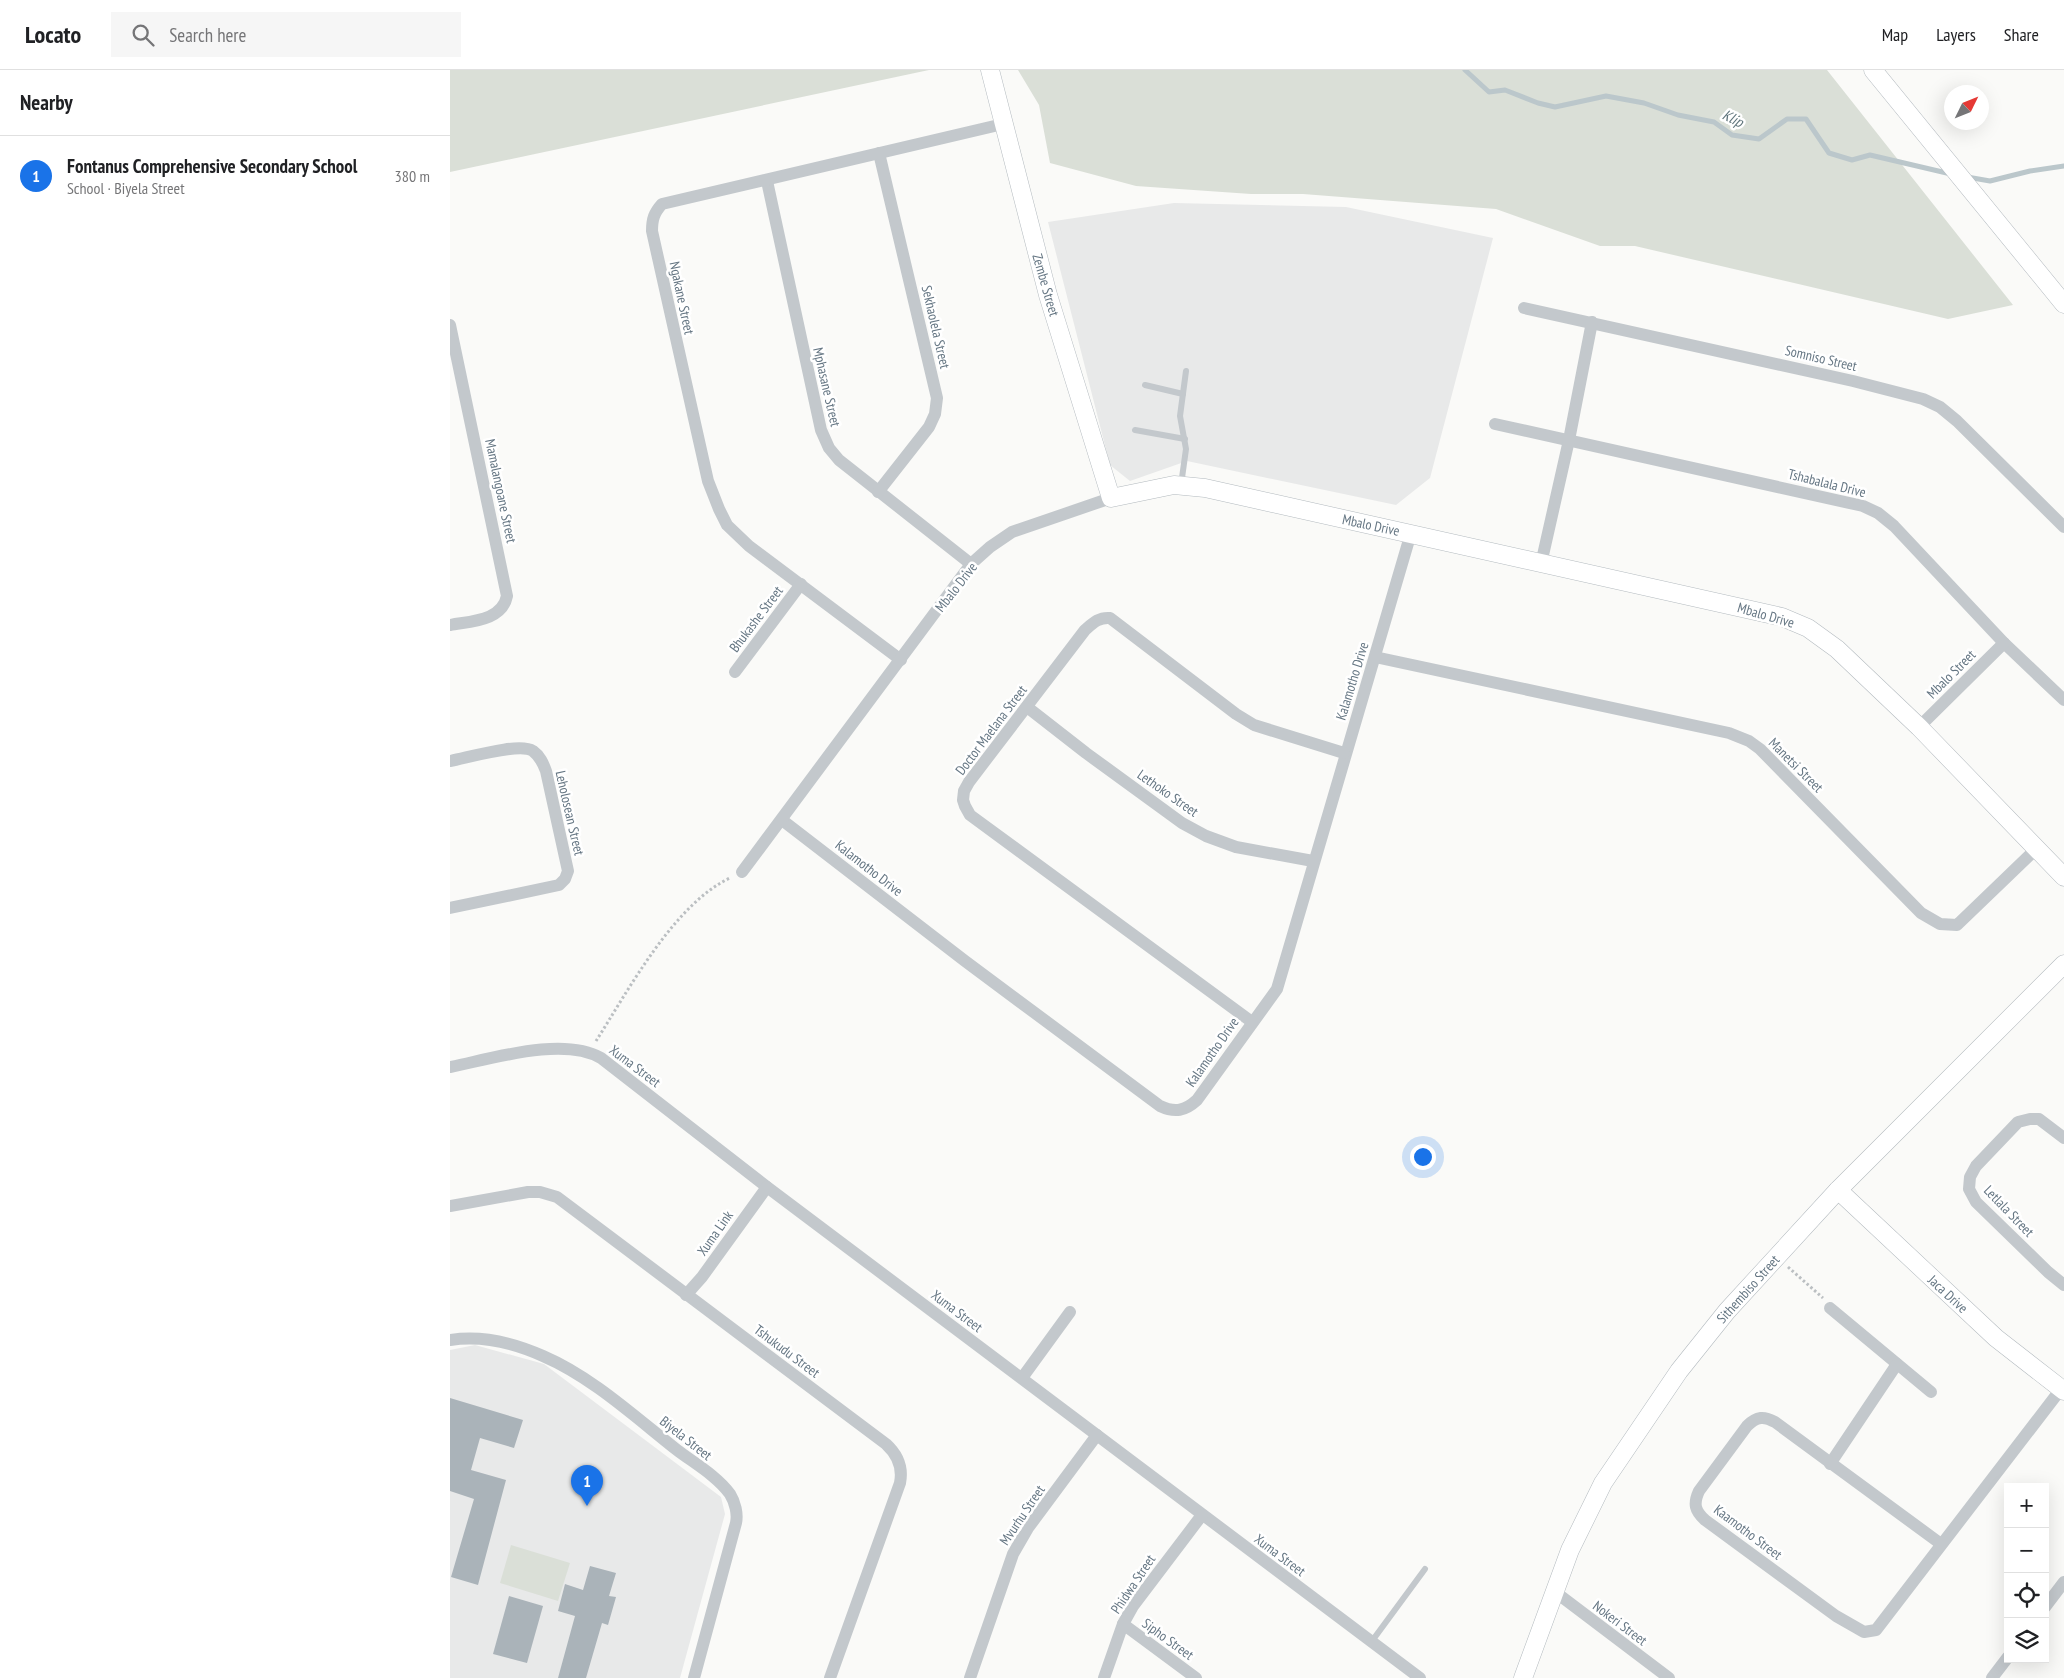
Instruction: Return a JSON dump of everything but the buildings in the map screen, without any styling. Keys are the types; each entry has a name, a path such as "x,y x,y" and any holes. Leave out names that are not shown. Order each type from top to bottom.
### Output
{"street":[{"name":"Zembe Street","path":"990,70 1048,295 1111,498"},
{"path":"1874,70 2064,304"},
{"name":"Ngakane Street","path":"901,660 749,546 727,525 708,481 652,231 653,216 662,204 767,181 880,152 1003,124"},
{"name":"Sekhaolela Street","path":"878,492 929,427 935,414 937,398 880,152"},
{"name":"Mphasane Street","path":"767,181 820,430 829,448 839,460 878,492 971,564"},
{"name":"Somniso Street","path":"1524,308 1852,381 1923,399 1940,408 1957,421 2064,527"},
{"path":"1541,564 1569,440 1592,322"},
{"name":"Mamalangoane Street","path":"450,325 507,596 505,605 498,613 486,618 450,625"},
{"name":"Tshabalala Drive","path":"1495,424 1863,506 1894,526 2004,643 2064,700"},
{"name":"Mbalo Drive","path":"742,872 971,564 990,547 1012,532 1111,498 1174,485 1205,488 1782,616 1808,628 1837,650 1918,728 2064,877"},
{"name":"Kalamotho Drive","path":"782,820 964,961 1167,1109 1176,1112 1189,1107 1277,989 1344,753 1375,657 1411,533"},
{"name":"Bhukashe Street","path":"735,672 801,584"},
{"name":"Doctor Maelana Street","path":"1252,1022 970,815 965,806 964,791 986,758 1085,630 1094,622 1110,618 1236,714 1254,725 1344,753"},
{"name":"Mbalo Street","path":"1918,728 2004,643"},
{"name":"Manetsi Street","path":"1375,657 1730,733 1749,741 1760,749 1921,913 1940,924 1957,925 2037,848"},
{"name":"Lethoko Street","path":"1027,707 1182,823 1206,836 1236,847 1313,860"},
{"name":"Leholosean Street","path":"450,761 519,748 531,750 540,758 546,771 568,871 559,885 450,908"},
{"name":"Sithembiso Street","path":"1523,1678 1570,1550 1608,1475 1679,1372 1727,1312 1838,1190 2064,964"},
{"name":"Xuma Street","path":"450,1067 540,1049 566,1048 589,1052 607,1062 767,1187 1420,1678"},
{"name":"Letlala Street","path":"2064,1138 2039,1119 2018,1122 1976,1166 1970,1177 1969,1188 1976,1202 2064,1285"},
{"name":"Xuma Link","path":"686,1295 702,1277 767,1187"},
{"name":"Jaca Drive","path":"1838,1190 1996,1338 2062,1390"},
{"name":"Tshukudu Street","path":"450,1206 528,1192 552,1195 886,1444 894,1452 899,1462 900,1483 830,1678"},
{"path":"1830,1308 1931,1392"},
{"path":"1022,1378 1070,1312"},
{"name":"Biyela Street","path":"450,1340 468,1338 496,1341 528,1350 555,1361 604,1394 711,1476 731,1495 736,1512 736,1523 694,1678"},
{"path":"1830,1464 1897,1364"},
{"name":"Kaamotho Street","path":"1941,1544 1775,1422 1765,1417 1756,1418 1748,1426 1695,1500 1695,1508 1699,1514 1836,1616 1864,1632 1876,1630 2062,1390"},
{"name":"Mvurhu Street","path":"970,1678 1013,1554 1028,1528 1098,1435"},
{"name":"Phidwa Street","path":"1104,1678 1123,1624 1144,1590 1202,1514"},
{"path":"2049,1602 2064,1582"},
{"name":"Nokeri Street","path":"1554,1591 1669,1678"},
{"name":"Sipho Street","path":"1123,1624 1196,1678"},
{"path":"1992,1678 2004,1662"}],"lane":[{"path":"1181,486 1186,449 1180,416 1186,371"},
{"path":"1145,384 1183,394"},
{"path":"1135,430 1185,439"},
{"path":"1372,1642 1425,1569"}],"path":[{"path":"589,1052 640,969 692,906 719,883 742,872"},
{"path":"1776,1257 1823,1298 1830,1308"}],"shaded area":[{"path":"450,70 929,70 450,172"},
{"path":"1018,70 1827,70 2013,305 1948,319 1635,246 1600,246 1496,209 1303,194 1251,194 1136,186 1050,163 1039,105"},
{"path":"1174,203 1346,207 1493,238 1430,478 1396,505 1187,461 1130,481 1110,465 1048,222"},
{"path":"475,1345 544,1364 721,1497 725,1514 680,1678 450,1678 450,1350"},
{"path":"511,1545 570,1563 558,1601 500,1583"}],"waterway":[{"name":"Klip","path":"1465,70 1489,92 1505,90 1538,103 1555,107 1606,96 1644,103 1678,115 1714,122 1732,135 1759,139 1787,119 1806,119 1829,153 1852,160 1870,155 1951,174"},
{"name":"Klip","path":"1967,177 1990,181 2030,171 2064,166"}],"place":[{"name":"Fontanus Comprehensive Secondary School","path":"587,1506"}]}
